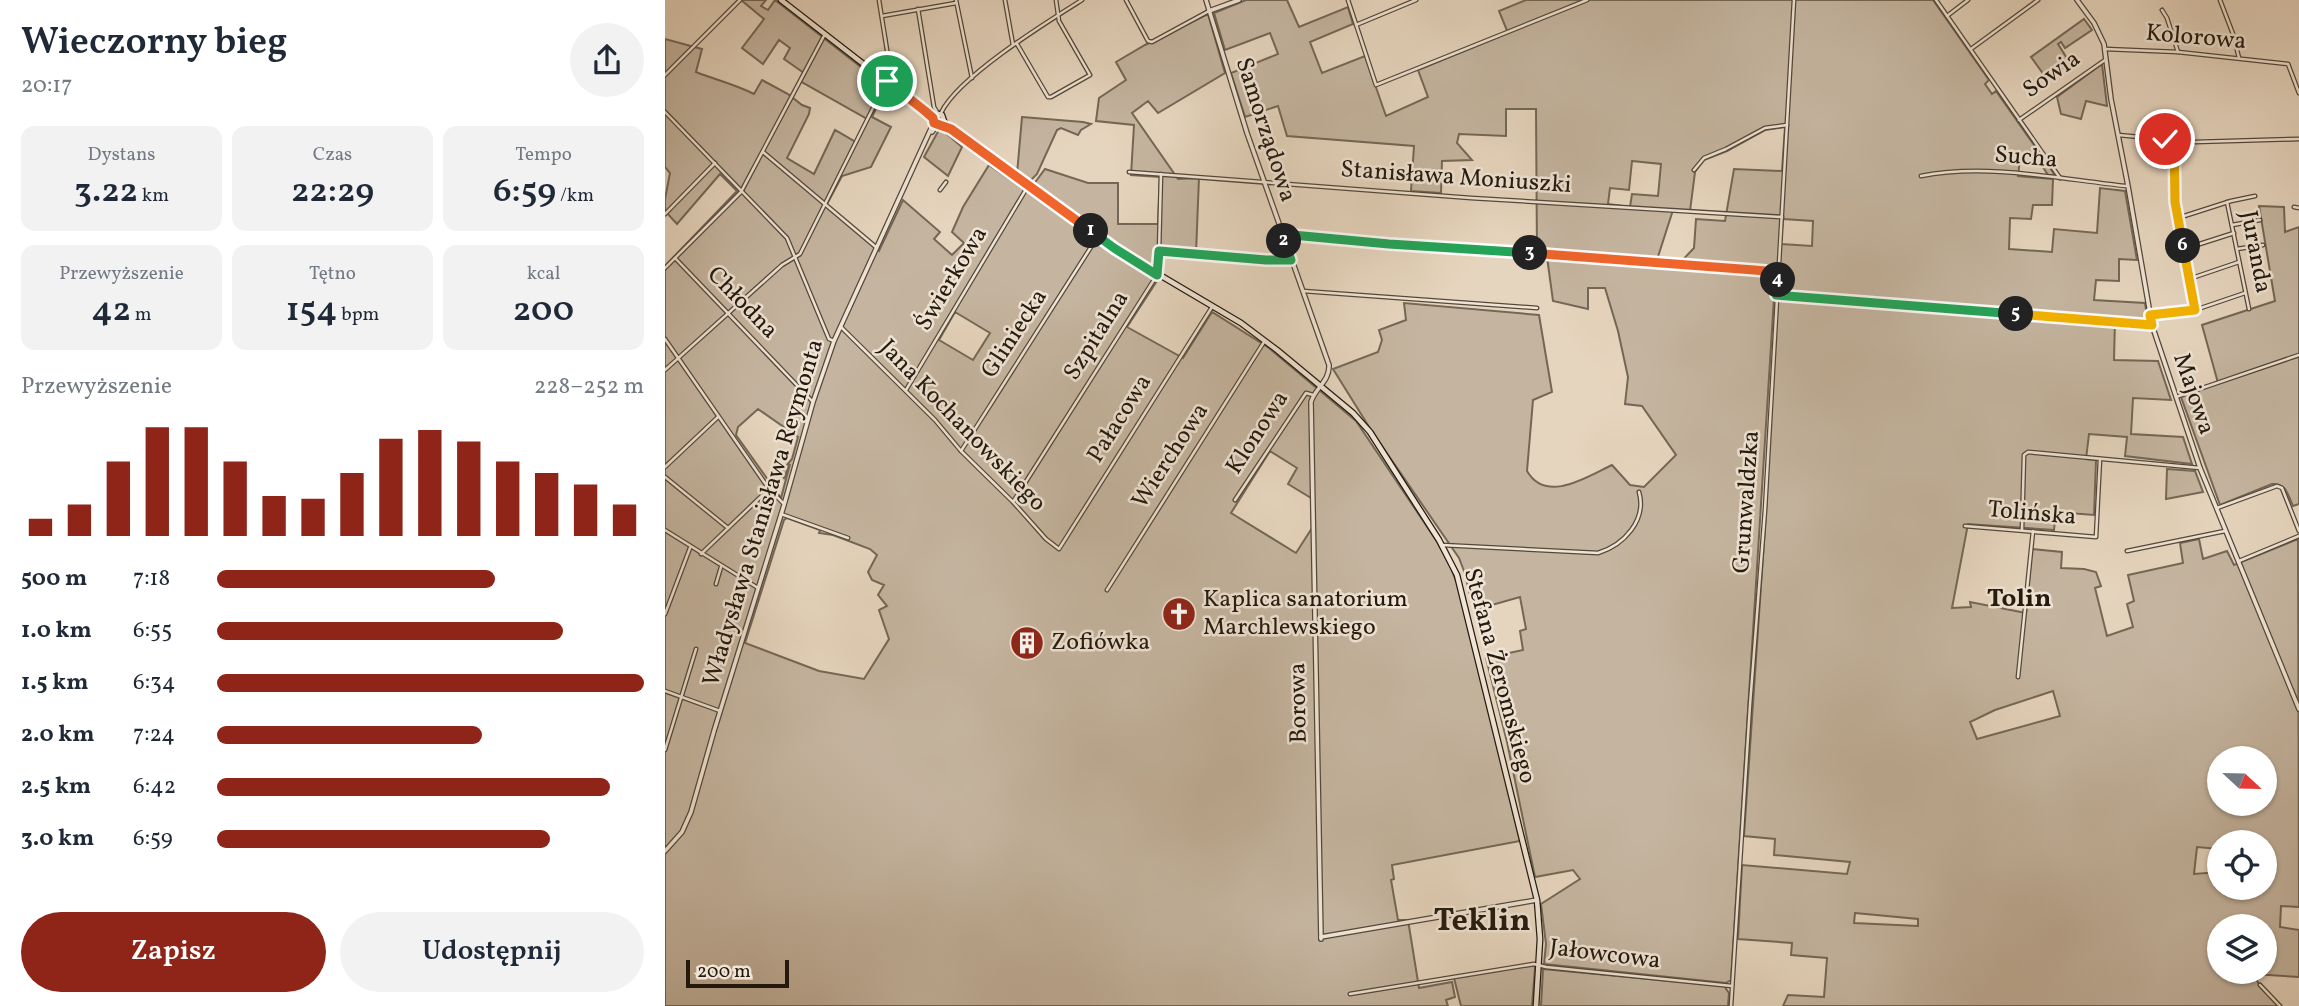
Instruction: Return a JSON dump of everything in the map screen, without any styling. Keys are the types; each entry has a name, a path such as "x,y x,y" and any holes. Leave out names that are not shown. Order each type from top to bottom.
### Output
{"main road":[{"name":"Stefana Żeromskiego","path":"781,0 925,111 1098,236 1265,341 1353,413 1370,432 1442,545 1461,588 1537,900 1540,925 1536,1006"}],"street":[{"path":"665,75 740,0"},
{"path":"665,370 782,265 800,254 892,74 879,0"},
{"path":"1005,0 1015,45 1048,97 1090,75 1059,21 1056,0"},
{"name":"Władysława Stanisława Reymonta","path":"665,851 682,832 691,812 813,402 834,341 930,134 949,100 972,78 1015,45 1083,0"},
{"path":"1126,0 1148,41 1152,42 1209,11 1239,0"},
{"name":"Samorządowa","path":"1206,0 1264,182 1329,365 1328,377 1321,386"},
{"path":"1348,0 1376,85 1587,0"},
{"path":"1356,25 1416,0"},
{"name":"Grunwaldzka","path":"1731,1006 1767,483 1794,0"},
{"path":"1936,0 2060,178"},
{"path":"1947,16 1968,0"},
{"path":"1971,49 2038,0"},
{"name":"Majowa","path":"2077,0 2094,23 2105,49 2111,99 2152,325 2200,468 2299,709"},
{"path":"2220,0 2236,42 2239,58"},
{"path":"881,16 956,1 972,78"},
{"path":"918,9 938,119"},
{"path":"2162,10 2178,52"},
{"path":"665,268 741,192 825,34"},
{"name":"Kolorowa","path":"2105,49 2178,52 2284,63 2290,66 2299,93"},
{"name":"Sowia","path":"2019,120 2106,60"},
{"path":"665,112 787,238 829,339 834,341"},
{"path":"1695,170 1704,158 1765,128 1787,125"},
{"path":"2118,135 2174,141 2299,139"},
{"path":"2174,141 2175,202 2195,310"},
{"path":"763,152 877,248"},
{"path":"665,214 715,163"},
{"name":"Sucha","path":"1921,176 1961,171 2128,186"},
{"name":"Stanisława Moniuszki","path":"1129,172 1631,209 1781,217"},
{"name":"Szpitalna","path":"1013,502 1157,275 1161,174"},
{"path":"940,190 946,182"},
{"name":"Świerkowa","path":"906,390 1028,186"},
{"path":"2178,218 2255,196"},
{"name":"Juranda","path":"2228,202 2249,309"},
{"path":"2294,207 2299,208"},
{"path":"2232,225 2260,220"},
{"path":"2184,248 2234,233"},
{"path":"1282,234 1778,272"},
{"name":"Gliniecka","path":"961,451 1098,236"},
{"path":"2237,249 2263,245"},
{"path":"1159,251 1291,260"},
{"name":"Chłodna","path":"675,258 813,402"},
{"path":"2189,279 2239,262"},
{"path":"1302,291 1537,308"},
{"path":"2150,315 2195,310 2245,293"},
{"path":"1776,295 2152,325"},
{"name":"Pałacowa","path":"1059,549 1212,307"},
{"name":"Jana Kochanowskiego","path":"841,327 906,390 1046,539 1059,549"},
{"path":"665,340 769,489 784,505"},
{"name":"Wierchowa","path":"1107,590 1265,341"},
{"path":"2175,397 2299,355"},
{"path":"1313,395 1321,386"},
{"name":"Klonowa","path":"1235,500 1305,393 1313,395"},
{"name":"Borowa","path":"1313,395 1311,402 1321,938 1537,900"},
{"path":"665,467 719,417"},
{"path":"2022,530 2024,455 2028,452 2200,468"},
{"name":"Tolińska","path":"1965,526 2096,537 2100,459"},
{"path":"665,477 728,528"},
{"path":"2216,508 2277,486 2281,488 2299,531"},
{"path":"701,554 769,489"},
{"path":"1442,545 1598,553 1610,549 1627,537 1639,510 1639,492"},
{"path":"781,514 848,538"},
{"path":"665,530 758,588"},
{"path":"2018,677 2033,531"},
{"path":"2127,551 2225,531"},
{"path":"2239,561 2299,536"},
{"path":"665,614 690,548"},
{"path":"716,584 721,566"},
{"path":"665,750 696,649"},
{"path":"665,691 720,711"},
{"name":"Jałowcowa","path":"1350,994 1531,964 1732,986"},
{"path":"2260,985 2280,1006"}],"shaded area":[{"path":"741,0 766,0 761,6 768,10 775,0 880,82 882,96 872,117 891,127 871,167 842,176 826,206 879,251 903,200 940,232 934,239 952,255 964,243 952,232 963,207 989,165 1028,192 1045,169 1088,183 1118,183 1118,224 1158,224 1160,177 1131,175 1134,125 1096,121 1099,98 1126,80 1116,62 1208,14 1225,73 1158,113 1148,101 1132,113 1178,179 1199,178 1196,253 1162,250 1157,281 1127,327 1183,358 1212,312 1269,348 1356,421 1448,561 1460,591 1520,841 1392,865 1394,879 1391,880 1398,920 1408,920 1419,988 1452,982 1455,997 1446,1000 1448,1006 665,1006 665,266 737,191 720,174 677,224 665,211 670,173 665,167 665,39 702,49 696,72 754,94 762,80 810,108 787,158 814,174 835,130 856,142 867,119 800,81 804,73 784,59 790,48 779,40 763,64 742,48 764,19","holes":["955,312 990,333 973,360 939,340","758,409 798,437 792,459 780,473 784,478 790,464 781,498 736,435 738,427","1270,451 1297,468 1288,484 1311,498 1312,528 1296,553 1231,513","787,518 820,530 819,533 833,535 870,549 877,555 868,572 872,580 884,585 878,595 887,606 879,610 889,639 864,679 819,671 745,643 784,520"]},
{"path":"1246,0 1287,0 1299,27 1348,7 1353,24 1310,42 1322,73 1365,56 1386,116 1428,97 1418,70 1508,33 1499,11 1526,0 1933,0 1989,80 1985,84 1992,94 1996,91 2055,175 2048,175 2032,150 2020,159 2018,176 2053,179 2052,205 2033,205 2031,219 2010,218 2009,249 2052,252 2054,229 2097,233 2100,188 2125,191 2137,260 2119,259 2119,281 2096,280 2094,300 2145,303 2148,322 2115,320 2114,360 2158,361 2171,400 2133,398 2131,434 2183,437 2192,464 2125,456 2127,437 2089,434 2086,459 2096,460 2094,515 2056,512 2054,530 1968,524 1952,608 1971,607 1970,602 2026,613 2032,549 2062,552 2061,568 2096,572 2101,586 2095,588 2107,636 2133,627 2127,604 2134,601 2128,575 2183,563 2180,543 2199,539 2203,559 2227,551 2234,565 2298,539 2299,907 2281,906 2280,927 2299,930 2299,977 2277,976 2277,914 2207,914 2207,984 2259,984 2279,1006 1783,1006 1788,995 1824,997 1827,958 1791,955 1792,943 1738,939 1742,865 1847,874 1850,862 1774,855 1775,839 1744,836 1766,512 1777,298 1774,298 1731,980 1726,983 1544,964 1546,944 1541,904 1580,879 1573,870 1535,877 1507,742 1486,658 1523,650 1520,631 1526,629 1520,597 1474,610 1459,558 1371,430 1333,369 1378,352 1382,340 1379,330 1406,320 1404,303 1539,315 1552,392 1533,400 1527,471 1535,481 1545,486 1567,485 1612,465 1630,485 1644,487 1676,455 1642,406 1625,404 1628,377 1605,288 1588,288 1588,309 1553,301 1547,257 1537,256 1536,109 1506,109 1506,136 1459,134 1457,143 1472,160 1442,161 1441,193 1411,191 1414,146 1287,136 1278,106 1245,117 1231,73 1278,54 1270,33 1225,50 1214,13","holes":["1785,127 1782,171 1734,169 1725,221 1696,219 1694,248 1675,268 1655,266 1673,210 1690,211 1695,172 1704,160 1765,130","1632,161 1661,164 1658,196 1632,194 1630,207 1608,204 1610,188 1629,190","1783,219 1813,221 1812,246 1781,244","2053,691 2060,716 1977,739 1970,722 1995,710","1855,913 1918,919 1918,926 1854,923"]},
{"path":"2084,19 2092,30 2065,48 2061,42 2058,44 2070,63 2047,79 2031,57"},
{"path":"2102,64 2107,106 2086,101 2081,119 2061,114 2057,97"},
{"path":"1022,117 1091,124 1078,135 1061,128 1057,130 1037,174 1029,182 1017,174"},
{"path":"940,128 962,147 948,176 924,157"},
{"path":"2259,206 2284,207 2285,232 2299,227 2299,504 2293,506 2288,494 2277,484 2220,505 2181,397 2218,383 2202,325 2275,301"},
{"path":"2167,469 2195,471 2203,492 2166,499"},
{"path":"1534,965 1532,1006 1461,1006 1454,978"},
{"path":"1543,969 1724,986 1729,993 1728,1006 1541,1006"}],"place":[{"name":"Kaplica sanatorium Marchlewskiego","path":"1179,614"},
{"name":"Zofiówka","path":"1027,643"}],"district":[{"name":"Tolin","path":"2019,599"},
{"name":"Teklin","path":"1482,922"}],"route":[{"path":"887,81 933,118 936,124 951,129 1114,248 1157,275 1159,251 1291,260 1282,234 1778,272 1776,295 2152,325 2150,315 2195,310 2175,202 2174,141 2165,139"}]}
